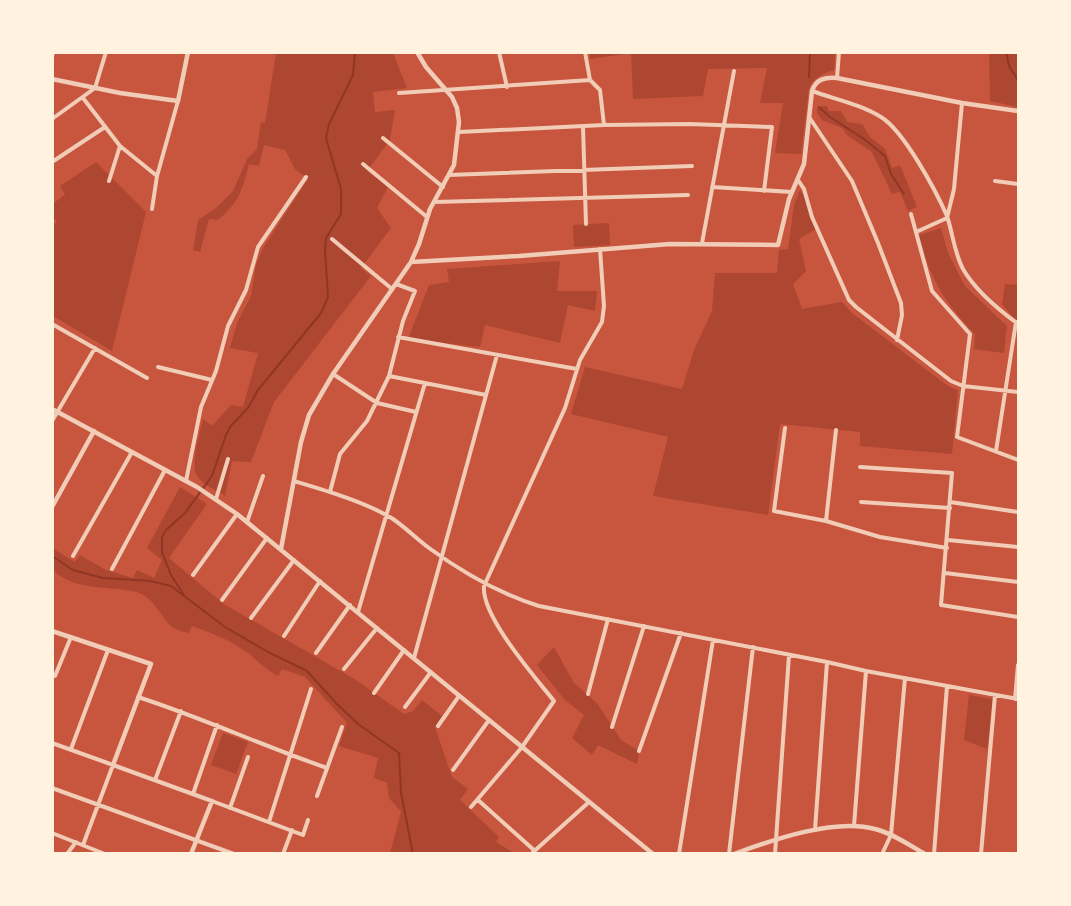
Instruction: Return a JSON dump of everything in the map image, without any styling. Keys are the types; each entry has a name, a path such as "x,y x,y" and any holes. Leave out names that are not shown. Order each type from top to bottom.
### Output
{"street":[{"path":"52,57 53,52"},
{"path":"52,119 95,88 106,52"},
{"path":"152,209 157,176 178,101 188,52"},
{"path":"281,549 306,422 313,406 411,262 427,217 449,176 455,158 459,132 457,108 448,91 426,67 417,52"},
{"path":"499,52 507,87"},
{"path":"585,52 590,80 600,90 604,125"},
{"path":"837,78 839,52"},
{"path":"702,243 734,71"},
{"path":"411,262 702,243 778,245 792,192 804,164 812,91 816,83 822,79 837,78 962,103 1018,111"},
{"path":"52,79 178,101"},
{"path":"399,93 590,80"},
{"path":"812,91 862,108 882,118 896,130 932,186 947,218 958,258 968,277 1017,323 996,451"},
{"path":"83,98 120,146 157,176"},
{"path":"947,218 954,189 962,103"},
{"path":"809,116 852,181 879,243 901,303 902,315 897,340"},
{"path":"459,132 604,125 772,127 764,191"},
{"path":"52,162 105,127"},
{"path":"583,127 586,224"},
{"path":"383,138 443,187"},
{"path":"109,181 120,146"},
{"path":"363,164 427,217"},
{"path":"449,176 692,166"},
{"path":"186,481 201,406 212,380 228,326 246,290 258,247 306,177"},
{"path":"798,180 804,189 812,217 849,300 856,307 942,376 963,386 1018,392"},
{"path":"995,181 1018,184"},
{"path":"712,187 792,192"},
{"path":"434,202 688,195"},
{"path":"911,214 932,291 968,332 970,338 957,437 1018,460"},
{"path":"916,232 947,218"},
{"path":"330,492 340,454 367,421 389,376 398,337 415,291 394,286 332,239"},
{"path":"471,807 522,747 554,701 492,616 484,598 484,583 565,408 577,369 602,322 604,312 600,249"},
{"path":"52,324 147,378"},
{"path":"398,337 577,369"},
{"path":"52,421 95,348"},
{"path":"414,658 440,556 497,355"},
{"path":"158,367 212,380"},
{"path":"333,374 376,403 416,412"},
{"path":"389,376 486,394"},
{"path":"358,612 425,382"},
{"path":"52,409 197,487 237,514 653,854"},
{"path":"785,428 774,511 826,521 880,537 947,548"},
{"path":"826,521 836,430"},
{"path":"52,507 94,431"},
{"path":"73,556 132,452"},
{"path":"216,499 228,459"},
{"path":"861,467 952,473 945,573 940,603 943,606 1018,617"},
{"path":"112,569 165,470"},
{"path":"247,522 263,476"},
{"path":"294,481 330,492 385,515 440,556 484,583 512,597 539,606 1017,699 1018,665"},
{"path":"861,502 950,508"},
{"path":"950,502 1018,512"},
{"path":"193,575 237,514"},
{"path":"222,600 267,538"},
{"path":"948,540 1018,547"},
{"path":"251,618 294,560"},
{"path":"945,573 1018,582"},
{"path":"284,636 320,581"},
{"path":"316,653 350,605"},
{"path":"588,694 608,619"},
{"path":"612,727 644,626"},
{"path":"344,669 377,628"},
{"path":"52,631 151,664 83,844"},
{"path":"639,751 681,633"},
{"path":"55,676 70,637"},
{"path":"679,854 714,639"},
{"path":"729,854 753,647"},
{"path":"71,749 108,650"},
{"path":"374,693 404,650"},
{"path":"775,854 789,656"},
{"path":"815,830 827,662"},
{"path":"855,826 866,671"},
{"path":"405,707 431,672"},
{"path":"882,854 891,835 905,678"},
{"path":"934,854 947,686"},
{"path":"269,822 311,689"},
{"path":"981,854 996,695"},
{"path":"438,726 459,696"},
{"path":"138,697 181,711 253,742 327,768"},
{"path":"155,780 181,711"},
{"path":"453,770 489,720"},
{"path":"193,794 218,725"},
{"path":"317,796 342,728"},
{"path":"52,743 303,835 308,820"},
{"path":"231,808 248,757"},
{"path":"52,788 234,854"},
{"path":"478,800 533,852 589,802"},
{"path":"191,854 212,801"},
{"path":"734,854 776,838 815,830 855,826 874,828 925,854"},
{"path":"283,854 292,830"},
{"path":"52,833 105,854"},
{"path":"67,854 76,842"}],"shaded area":[{"path":"590,52 835,53 834,70 819,76 809,88 801,154 775,153 783,103 760,103 767,68 708,69 703,96 633,99 631,53 590,59"},
{"path":"276,53 393,53 407,88 373,92 375,112 395,110 390,140 367,171 388,187 377,208 391,228 361,268 371,276 274,402 251,462 232,461 225,496 206,485 197,476 195,471 196,448 203,419 212,426 231,405 243,407 258,353 230,348 237,323 251,296 256,265 263,248 308,179 295,169 285,150 264,145 259,166 249,164 236,201 218,220 209,219 200,252 193,250 198,220 215,209 233,191 247,159 257,149 261,122 265,123"},
{"path":"989,53 1018,53 1018,107 990,101"},
{"path":"817,106 827,106 829,111 841,111 847,122 862,124 870,137 885,149 892,168 900,165 917,207 908,211 900,192 892,194 872,152 848,136 842,128 822,120 817,113"},
{"path":"96,162 146,212 112,351 53,316 52,227 57,221 53,218 53,204 65,194 60,186"},
{"path":"800,190 816,229 799,239 806,271 793,284 802,309 842,302 852,313 928,371 948,386 958,390 952,454 860,446 860,432 780,424 768,515 653,496 668,437 571,414 585,367 682,389 694,350 712,311 715,273 777,273 779,250 788,249 794,205"},
{"path":"609,223 610,245 574,247 573,225"},
{"path":"941,228 948,253 965,286 1007,326 1004,353 974,349 975,334 954,311 934,278 919,235"},
{"path":"560,261 557,291 597,291 595,311 568,305 560,343 485,325 480,347 408,339 429,285 449,282 447,269"},
{"path":"1005,284 1018,285 1018,320 1002,304"},
{"path":"180,487 207,504 169,558 224,604 356,680 404,714 413,711 422,700 442,716 435,727 452,777 468,789 460,800 499,837 496,842 514,853 390,853 401,812 389,798 387,783 374,778 378,758 339,746 347,723 305,677 282,669 278,676 241,648 221,637 192,626 189,633 174,628 142,594 81,585 71,582 53,570 52,546 75,562 80,555 106,570 133,578 137,570 154,578 162,560 147,548"},
{"path":"554,647 574,683 597,703 621,740 639,751 637,764 598,745 592,755 572,738 584,715 565,700 537,665"},
{"path":"969,695 993,699 987,749 964,740"},
{"path":"223,733 248,742 236,774 211,765"}],"waterway":[{"path":"184,595 171,575 162,552 162,537 166,530 185,513 212,476 230,427 248,408 258,390 321,313 328,297 326,238 341,214 341,189 326,138 329,124 353,75 355,52"},
{"path":"809,77 810,52"},
{"path":"1006,52 1009,66 1018,80"},
{"path":"820,108 885,156 891,174 904,194"},
{"path":"52,556 73,570 103,578 151,581 171,586 225,627 307,671 358,724 399,753 401,793 413,854"}]}
